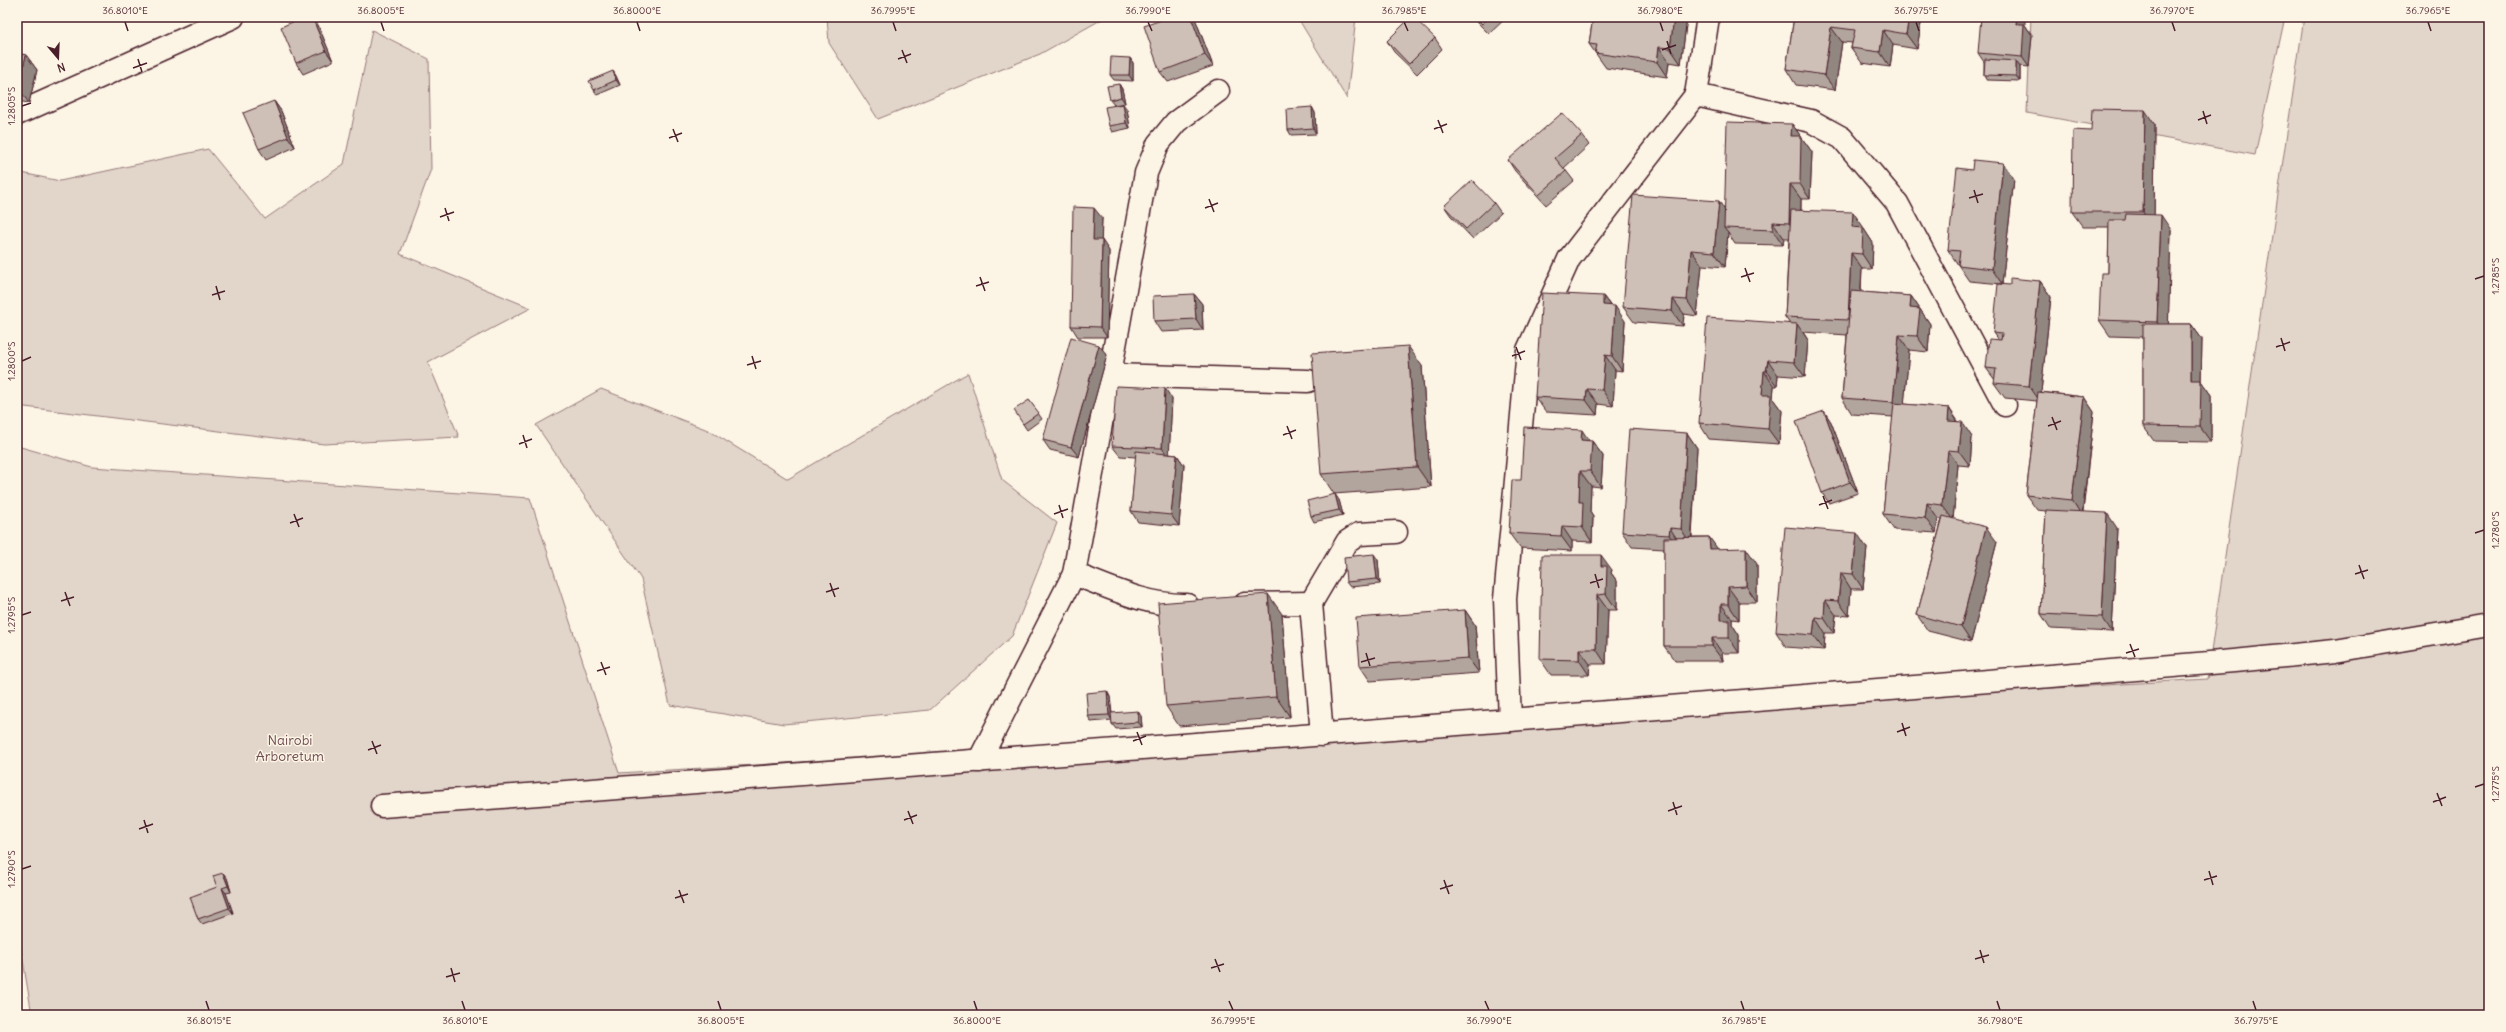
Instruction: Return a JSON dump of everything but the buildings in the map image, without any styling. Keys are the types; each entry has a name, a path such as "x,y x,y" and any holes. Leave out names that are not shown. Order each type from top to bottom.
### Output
{"street":[{"path":"17,114 233,17"},
{"path":"1510,720 1505,600 1528,350 1569,259 1696,95 1708,17"},
{"path":"979,761 1074,574 1146,173 1158,144 1176,122 1218,91"},
{"path":"1696,95 1811,122 1842,138 1897,203 2005,405"},
{"path":"1111,374 1308,381"},
{"path":"1322,735 1312,602 1347,542 1359,534 1396,532"},
{"path":"1074,574 1147,601 1166,605 1204,605"},
{"path":"1227,604 1312,602"},
{"path":"382,806 1322,735 2327,652 2489,625"}],"green space":[{"path":"827,17 1106,17 1040,54 878,119 829,43"},
{"path":"1289,17 1356,17 1347,99 1299,20"},
{"path":"2031,17 2285,17 2255,155 2027,113"},
{"name":"Nairobi Arboretum","path":"2304,17 2489,17 2489,1015 32,1015 17,924 17,446 92,467 530,498 619,773 2207,679"},
{"path":"372,30 429,59 431,169 400,254 531,308 428,362 459,437 324,444 17,406 17,172 60,181 208,149 265,219 344,164"},
{"path":"968,373 1002,480 1057,523 1012,636 930,710 784,724 670,705 641,579 536,425 601,389 708,430 788,479"}]}
